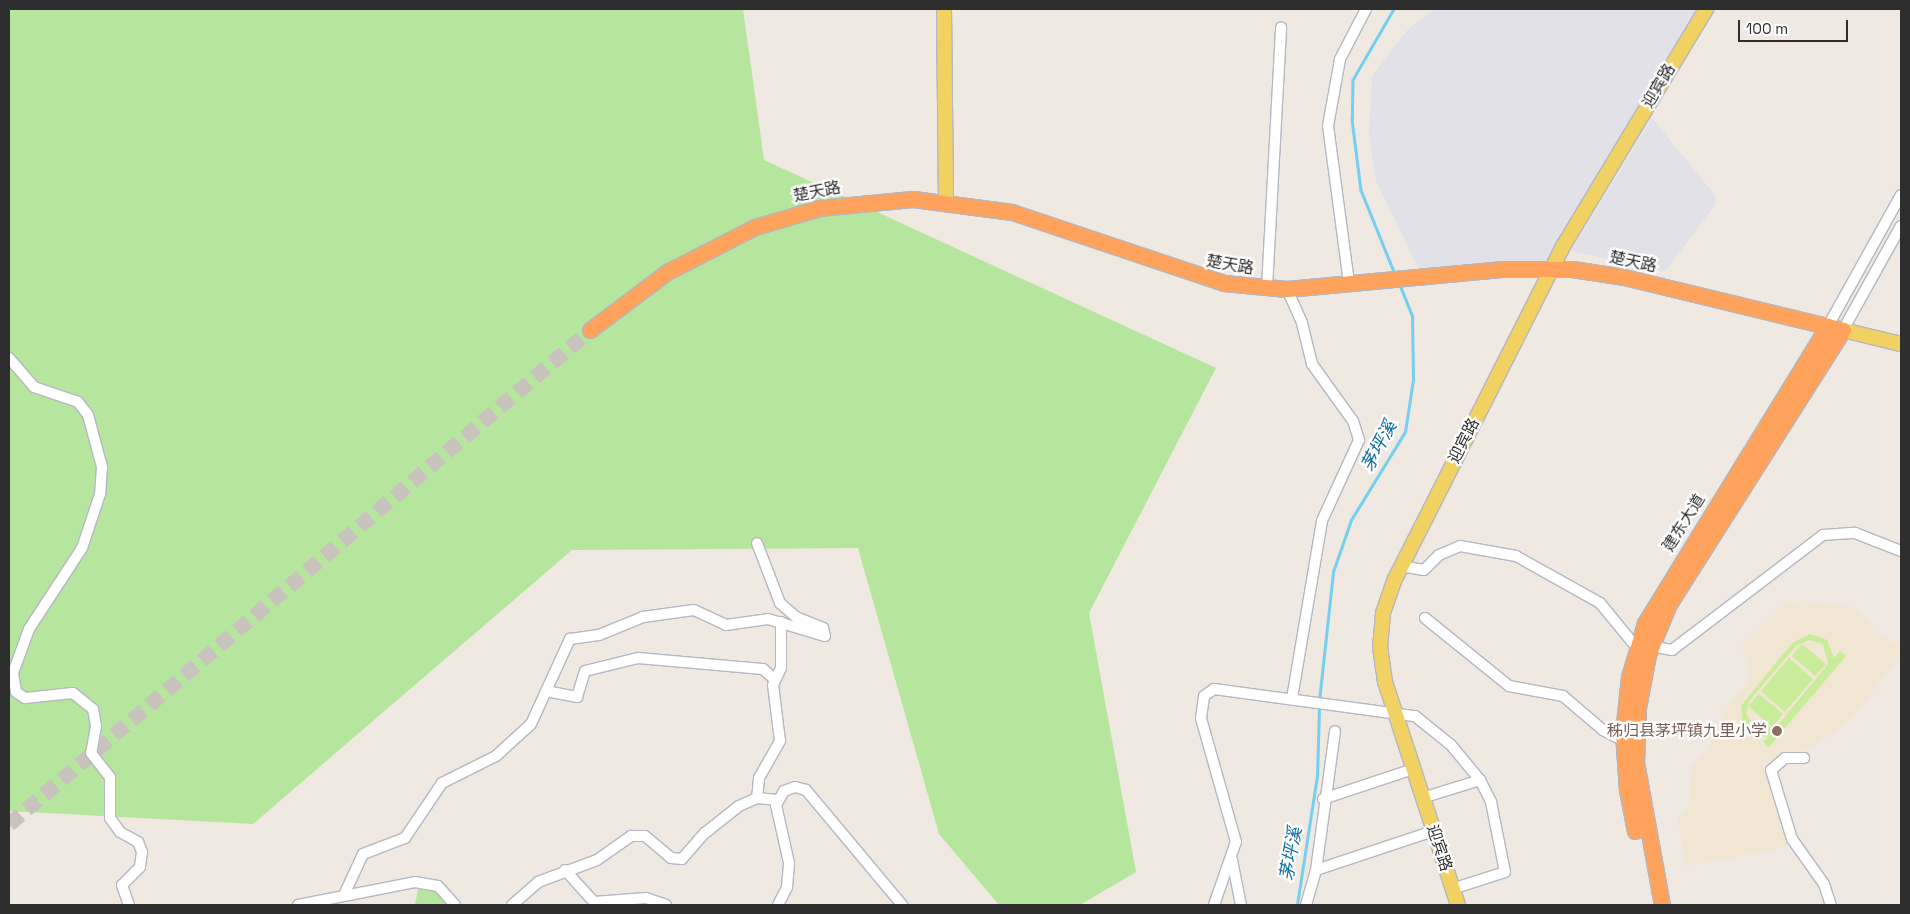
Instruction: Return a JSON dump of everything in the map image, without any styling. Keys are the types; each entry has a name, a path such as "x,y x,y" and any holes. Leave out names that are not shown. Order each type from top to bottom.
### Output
{"highway":[{"name":"楚天路","path":"590,330 667,272 755,227 850,203 946,200 1044,221 1193,276 1267,288 1349,284 1436,275 1552,268 1624,277 1844,330"},
{"name":"建东大道","path":"1644,646 1658,598 1828,326"},
{"name":"建东大道","path":"1652,905 1627,790 1630,743 1629,677 1644,646 1669,604 1844,330"},
{"name":"建东大道","path":"1630,743 1642,816 1662,905"}],"main road":[{"path":"944,9 946,200"},
{"name":"迎宾路","path":"1458,905 1394,713 1382,665 1380,630 1401,566 1552,268 1706,9"},
{"name":"楚天路","path":"1844,330 1901,344"}],"street":[{"path":"1349,284 1328,126 1340,59 1366,9"},
{"path":"1267,288 1281,27"},
{"name":"建东大道","path":"1828,326 1901,195"},
{"name":"建东大道","path":"1844,330 1901,226"},
{"path":"1287,288 1302,323 1312,364 1353,420 1359,440 1322,521 1296,700"},
{"path":"9,358 34,387 78,402 88,415 102,467 100,494 82,548 29,629 13,673 16,692 26,698 73,693 93,709 96,726 91,754 110,777 110,818 120,832 138,842 142,852 140,867 122,886 129,905"},
{"path":"1401,566 1424,570 1439,555 1460,546 1516,556 1600,603 1621,633 1644,646 1672,650 1682,645 1768,573 1823,535 1855,533 1901,551"},
{"path":"344,895 363,854 405,838 442,784 496,756 531,724 570,639 599,635 623,622 700,610 726,625 768,619 818,636 826,634 780,603 757,543"},
{"path":"1425,618 1509,686 1563,696 1630,743"},
{"path":"757,798 759,778 780,741 774,678 781,668 781,622"},
{"path":"546,691 576,697 585,671 638,658 763,669 774,678"},
{"path":"1214,905 1232,860 1236,832 1202,724 1202,699 1214,689 1415,716 1451,745 1480,780 1497,825 1505,872 1452,888"},
{"path":"1306,905 1316,870 1322,799 1335,731"},
{"path":"1804,758 1786,758 1771,770 1792,839 1824,884 1831,905"},
{"path":"1322,799 1413,769"},
{"path":"1422,798 1480,780"},
{"path":"778,800 789,788 806,790 902,905"},
{"path":"512,905 532,885 564,870 597,860 638,834 671,858 682,859 724,817 757,798 778,800"},
{"path":"778,800 789,863 787,887 778,905"},
{"path":"1316,870 1433,831"},
{"path":"1232,860 1241,905"},
{"path":"564,870 594,902 646,898 666,905"},
{"path":"298,905 344,895 423,882 444,891 455,905"}],"shaded area":[{"path":"1436,9 1704,9 1548,263 1420,271 1376,181 1369,133 1372,76 1409,28"},
{"path":"1652,118 1715,195 1716,204 1665,271 1571,251"},
{"name":"秭归县茅坪镇九里小学","path":"1787,601 1804,608 1815,602 1851,607 1869,620 1874,631 1899,647 1900,657 1850,720 1815,745 1763,763 1780,801 1786,847 1686,866 1678,819 1689,805 1692,765 1707,751 1730,702 1746,684 1751,671 1741,647"}],"green space":[{"path":"9,9 743,9 764,160 1216,368 1089,613 1136,872 1080,905 999,905 939,834 858,548 572,550 253,824 9,811"},
{"path":"1810,634 1827,640 1834,658 1840,651 1846,656 1769,747 1763,742 1768,737 1757,735 1743,724 1741,706 1792,643","holes":["1809,640 1823,644 1828,664 1778,725 1758,730 1746,714 1749,701 1796,646"]},
{"path":"1802,644 1826,664 1815,676 1792,656"},
{"path":"1789,658 1813,679 1785,712 1761,691"},
{"path":"1759,694 1783,714 1772,727 1748,706"},
{"path":"429,887 446,901 447,905 415,905 418,889"}],"waterway":[{"name":"茅坪溪","path":"1394,9 1353,80 1352,119 1361,190 1395,274"},
{"name":"茅坪溪","path":"1319,701 1333,572 1351,520 1405,432 1413,380 1412,316 1399,284"},
{"name":"茅坪溪","path":"1297,905 1317,776 1319,707"}],"tunnel":[{"path":"9,824 590,330"}],"place":[{"name":"秭归县茅坪镇九里小学","path":"1777,731"}]}
